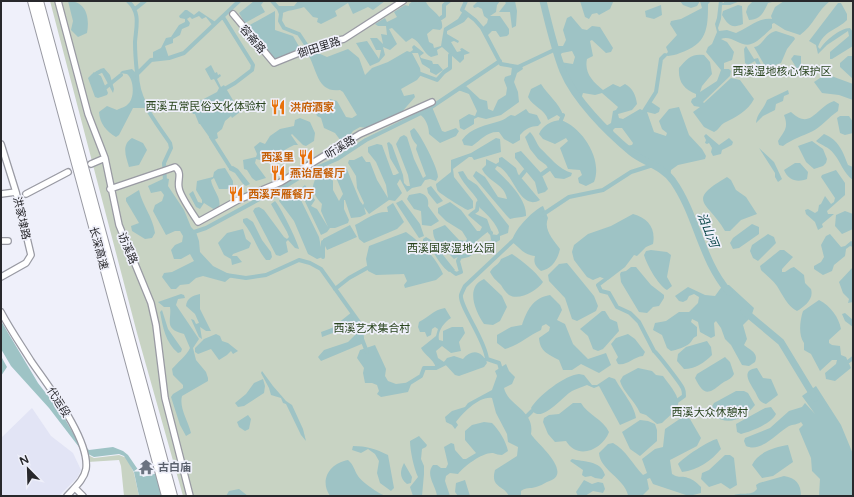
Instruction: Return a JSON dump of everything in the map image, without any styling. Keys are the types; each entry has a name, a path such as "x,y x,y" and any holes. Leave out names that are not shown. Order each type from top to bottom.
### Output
{"highway":[{"name":"长深高速","path":"32,1 160,459 173,496"},
{"name":"长深高速","path":"39,1 160,459 166,496"}],"street":[{"name":"访溪路","path":"58,1 88,114 105,158 110,189 119,225 151,303 156,325 165,398 190,496"},
{"name":"御田里路","path":"274,63 314,46 344,39 403,1"},
{"name":"容斋路","path":"233,14 274,63"},
{"name":"听溪路","path":"110,189 175,167 178,169 180,178 179,189 198,222 238,200 281,182 360,134 432,102"},
{"name":"洪家埭路","path":"1,144 16,192 31,255 26,263 1,277"},
{"path":"91,164 105,158"},
{"path":"26,194 68,172"},
{"path":"1,194 16,192"},
{"path":"1,241 8,241"},
{"name":"代运段","path":"1,312 20,344 63,406 80,440 86,463 86,469 84,476 67,496"},
{"path":"75,488 83,496"}],"shaded area":[{"path":"68,1 79,4 83,7 87,16 87,33 78,37 71,30 73,21"},
{"path":"254,1 264,1 261,5 265,12 245,23 239,13"},
{"path":"298,1 385,1 373,10 368,7 353,14 348,3 335,11 337,16 321,24 317,22 318,18 313,17 304,7 281,14 275,6 294,6"},
{"path":"420,1 426,2 441,20 442,28 440,30 433,29 427,34 429,42 433,44 434,48 441,46 444,28 458,19 463,11 469,16 464,22 447,31 447,34 459,41 458,43 454,41 451,42 457,52 461,51 460,49 462,48 470,53 464,55 464,59 460,63 442,47 437,50 438,55 431,57 415,40 412,38 406,42 392,28 389,29 397,44 390,50 383,47 385,55 379,62 370,66 356,43 367,41 379,59 381,50 376,50 370,38 377,38 383,44 381,34 387,35 386,26 378,26 375,24 385,18 387,22 397,17 394,12 405,5 409,6"},
{"path":"478,1 500,1 497,5 496,12 490,16 500,16 509,29 509,34 507,36 500,37 496,31 492,31 486,37 482,28 487,23 488,19 484,16 482,9 478,7 474,8 473,6"},
{"path":"504,1 515,1 517,11 516,26 512,28 510,12 499,12 506,3"},
{"path":"580,1 613,2 610,9 599,15 597,13 592,14 589,19 585,17"},
{"path":"680,1 700,1 697,6 691,8 683,5"},
{"path":"700,1 711,1 708,4 706,28 701,40 696,45 676,55 665,55 668,52 666,47 677,35 670,24 671,21 681,19 702,8"},
{"path":"719,1 724,3 724,1 740,1 730,5 722,5 721,19 718,28 719,31 727,30 736,33 758,21 772,19 771,16 775,7 784,1 830,1 800,35 785,30 774,23 772,24 772,28 759,39 748,45 729,38 721,39 727,42 734,52 732,60 724,63 724,69 729,69 731,71 730,76 703,102 704,103 731,78 740,80 754,99 745,110 723,124 714,132 704,127 693,112 700,107 694,106 691,102 692,99 696,97 696,94 688,90 681,81 679,68 692,56 704,55 710,62 712,74 702,86 700,92 717,81 721,70 706,52 708,47 712,44 717,32 715,24"},
{"path":"753,1 776,1 768,3 759,17 749,20 746,12 748,6"},
{"path":"838,3 841,3 847,14 847,20 823,37 818,47 820,49 825,42 833,36 842,30 850,28 853,32 853,46 830,59 830,52 849,36 848,31 827,45 818,54 816,45 809,41"},
{"path":"661,5 662,15 654,19 646,17 645,11"},
{"path":"738,5 742,6 743,24 733,26 728,24 722,15 723,11"},
{"path":"185,10 194,15 199,11 217,23 213,26 206,17 202,19 199,16 192,19 190,17 187,19 190,23 189,26 182,29 180,35 173,39 173,43 165,46 169,58 153,60 153,52 161,48 166,38 171,37 179,25 185,22 185,19 180,18 179,16"},
{"path":"275,11 275,30 293,36 301,50 277,60 271,56 248,29 248,26"},
{"path":"571,16 582,29 587,30 592,26 600,27 613,48 611,52 606,53 592,40 590,41 593,56 587,59 586,64 590,77 603,90 613,84 620,87 625,84 634,92 637,104 632,110 618,114 619,118 623,119 640,109 644,111 651,102 660,108 659,112 655,114 647,112 654,132 666,136 667,133 662,129 659,121 669,109 679,107 689,135 702,149 706,156 705,159 678,165 671,170 670,178 625,146 632,145 633,143 622,128 615,128 613,130 614,136 606,126 611,123 613,111 618,107 602,93 595,95 583,93 581,99 564,72 560,62 573,64 575,57 572,51 562,53 558,57 555,46 563,46 566,40 563,30 567,18"},
{"path":"776,31 794,37 795,39 787,49 781,63 770,67 765,66 754,47 760,44 769,34"},
{"path":"414,45 424,53 420,56 421,58 432,61 433,64 438,64 443,70 436,75 430,72 430,69 422,64 418,53 412,53 420,68 421,75 417,80 401,89 404,96 414,94 415,97 400,114 367,128 360,127 353,131 345,142 341,141 335,133 324,128 321,118 317,116 316,113 321,105 330,99 337,101 346,117 352,118 357,115 343,92 340,90 327,88 319,80 309,53 318,53 327,57 348,49 359,58 365,75 372,68 388,62 407,51 410,52 413,50 412,47"},
{"path":"746,46 754,59 758,58 761,65 757,66 755,61 748,65 745,63 744,49"},
{"path":"794,55 801,56 801,65 807,69 805,73 799,72 791,59"},
{"path":"848,56 853,56 853,79 840,67 840,63"},
{"path":"211,65 215,73 217,72 218,75 220,74 221,76 217,79 221,87 224,85 240,112 232,118 231,116 225,121 222,129 217,133 218,138 212,141 199,124 195,114 193,114 190,109 195,107 198,102 217,92 219,88 214,79 211,80 205,69"},
{"path":"522,66 523,69 517,73 514,82 518,92 519,102 501,115 486,119 478,117 474,119 474,124 464,130 460,128 459,120 469,114 475,116 477,111 469,94 458,90 466,86 480,99 487,101 488,109 493,111 498,100 506,95 507,88 504,80 505,77 511,75 512,67"},
{"path":"104,68 110,75 114,89 113,93 100,69"},
{"path":"132,69 137,74 137,85 146,108 133,108 119,135 116,137 104,127 99,112 107,106 117,110 126,106 130,101 133,93 131,80 127,74 120,73 122,71"},
{"path":"94,72 101,76 108,93 107,95 98,98 95,97 88,78"},
{"path":"826,74 853,84 853,100 839,95 822,93 814,82"},
{"path":"541,84 559,107 563,115 560,117 557,115 548,120 544,113 528,97 531,89"},
{"path":"788,90 789,94 784,96 783,101 776,104 775,110 763,116 756,123 758,116 767,100"},
{"path":"834,101 839,104 838,111 819,127 783,146 779,145 778,141 786,126 784,115 791,112 804,119 809,118"},
{"path":"432,107 442,131 445,132 456,128 459,131 456,136 440,143 429,134 427,123 419,114"},
{"path":"526,109 529,113 537,115 541,123 538,126 531,127 524,131 520,135 520,140 513,144 504,139 499,132 495,132 484,136 472,146 464,145 462,140 474,130 501,121 511,115 515,116"},
{"path":"840,116 849,116 853,122 853,133 845,135 840,133 837,118"},
{"path":"300,118 310,122 315,133 314,141 306,146 292,134 291,135 298,145 294,145 284,150 276,159 264,161 256,159 255,163 266,178 256,181 247,170 244,169 243,160 256,157 257,154 254,147 260,142 265,144 270,136 280,129 294,126 295,120"},
{"path":"561,120 577,130 589,146 593,155 596,164 594,182 586,186 579,183 578,178 582,175 580,170 568,169 560,148 568,141 566,138 555,144 543,139 539,134 548,124"},
{"path":"414,128 425,144 432,159 438,177 436,181 430,179 425,180 421,186 412,188 407,192 400,179 397,184 402,193 395,201 389,200 369,214 364,207 366,214 360,217 351,218 344,200 344,209 349,220 348,223 335,228 330,228 327,232 321,235 300,189 305,185 315,200 311,206 317,209 328,227 321,211 322,204 313,190 316,178 321,173 324,173 330,177 333,181 333,190 339,201 343,194 335,175 338,170 346,167 363,205 364,203 357,188 356,176 348,163 349,160 354,160 362,156 366,162 370,162 377,180 388,198 386,185 376,162 368,152 368,147 377,144 382,145 393,175 395,175 399,173 390,158 387,143 389,142 392,145 403,175 404,183 407,186 410,186 408,175 396,144 400,137 404,135 407,137 414,159 423,178 426,176 416,149 417,145 412,139 410,133 410,131"},
{"path":"530,132 540,148 558,166 572,173 571,176 564,179 555,178 546,165 538,159 530,149 525,137"},
{"path":"706,134 719,145 729,138 733,142 732,145 722,150 721,154 713,156 711,152 712,148 709,143 705,143 706,140 704,136"},
{"path":"824,134 837,143 848,165 853,167 853,180 832,152 816,141"},
{"path":"132,138 143,143 147,150 139,165 129,167 125,148 126,144"},
{"path":"496,138 500,139 501,152 474,160 472,157 469,157 453,169 454,177 473,201 473,208 468,210 438,191 436,184 451,172 451,160 471,153"},
{"path":"812,141 823,149 827,159 823,166 814,169 806,162 798,146"},
{"path":"759,148 774,162 782,179 778,182 775,177 775,173"},
{"path":"521,151 541,173 548,189 545,192 538,194 535,182 515,158 515,153"},
{"path":"502,157 516,168 518,174 540,200 533,202 521,196 508,175 503,169 497,166 495,169 520,197 526,216 510,219 473,176 476,171 485,177 498,197 507,199 506,194 500,186 488,177 482,169 486,165 486,159 496,164 499,162 499,158"},
{"path":"795,163 800,163 808,172 807,179 796,181 788,176 784,170"},
{"path":"233,166 238,169 250,184 246,186 243,184 235,173 229,170 229,167"},
{"path":"225,168 233,181 233,187 219,189 214,178 211,180 219,200 219,207 215,210 204,203 200,209 196,207 189,194 193,191 198,202 202,203 202,200 196,190 197,181 213,177 214,172 218,169"},
{"path":"836,170 845,183 845,195 827,211 828,214 834,214 822,224 823,227 818,230 815,222 806,214 805,210 808,209 815,213 818,211 819,205 825,196 831,204 834,202 835,198 821,177 822,175"},
{"path":"463,171 468,179 477,185 509,226 508,233 500,236 500,240 495,243 491,240 490,234 497,235 499,233 498,230 491,219 480,208 477,199 462,180 458,172"},
{"path":"727,177 731,180 736,190 746,197 757,214 741,220 730,231 725,231 719,221 707,208 703,197 714,185"},
{"path":"165,178 169,179 168,186 184,210 191,227 196,232 200,252 213,266 229,274 231,277 225,282 203,276 196,278 189,284 180,285 176,289 171,289 162,277 164,273 172,272 194,261 190,254 181,259 174,259 171,250 175,245 182,242 183,236 180,231 175,231 166,235 153,211 155,205 162,201 164,195 161,191 151,193 148,186"},
{"path":"431,186 443,201 437,204 428,193 427,188"},
{"path":"293,189 296,190 319,237 323,257 317,259 308,254 294,221 279,201 281,196"},
{"path":"139,190 142,201 154,227 155,233 152,238 145,239 132,231 131,226 139,223 126,201 126,198"},
{"path":"420,193 427,198 428,206 439,221 431,226 422,225 421,211 414,209 407,199 409,195"},
{"path":"402,200 420,224 424,236 419,238 396,203"},
{"path":"275,201 288,224 299,249 295,248 288,240 286,242 288,252 280,256 276,255 253,211 255,208 259,207 264,210 287,239 289,237 287,232 271,204"},
{"path":"450,202 461,210 477,231 480,231 482,227 468,215 471,212 487,219 491,230 454,259 450,255 447,246 439,244 433,234 433,230 445,225 459,240 466,241 467,239 462,231 446,221 438,213 438,208"},
{"path":"393,203 404,222 397,229 364,243 359,239 355,225 375,214 388,212 387,207"},
{"path":"543,206 548,218 548,231 560,249 554,263 545,270 541,271 535,265 535,256 525,253 512,242 519,227 534,212"},
{"path":"845,211 853,214 853,229 842,234 835,226 836,215"},
{"path":"633,214 643,218 650,224 654,238 653,244 646,247 637,256 634,255 625,267 608,280 600,277 593,280 587,277 574,260 572,252 574,245 588,234 611,226"},
{"path":"247,218 253,222 262,240 271,252 272,257 270,260 266,260 263,256 250,231 243,222 243,219"},
{"path":"752,224 759,227 759,234 739,248 733,249 730,243 733,238"},
{"path":"350,225 357,237 327,250 323,239"},
{"path":"243,229 246,239 251,243 249,248 233,254 232,256 237,256 242,262 232,265 231,259 224,255 218,243 227,233"},
{"path":"406,232 422,245 440,268 443,274 436,280 405,288 404,285 407,281 404,274 376,275 368,271 366,259 369,246"},
{"path":"768,234 774,237 776,243 758,261 753,258 750,251 752,245"},
{"path":"830,234 841,247 845,246 851,241 853,242 853,247 850,246 846,249 845,256 834,265 832,271 823,275 814,269 814,266 821,262 824,257 821,245 826,236"},
{"path":"426,237 431,240 455,270 449,272 444,267 431,248 423,242 423,239"},
{"path":"651,250 667,252 671,255 667,277 672,286 667,290 657,279 645,259 644,255 646,251"},
{"path":"780,250 784,250 793,257 782,269 782,272 794,267 804,275 805,283 811,289 812,293 810,299 797,311 788,303 775,284 761,270 760,266"},
{"path":"512,254 529,267 543,282 532,292 518,297 509,295 490,272 501,259"},
{"path":"567,263 594,296 598,306 596,311 577,321 572,319 565,298 549,281 548,275 559,264"},
{"path":"631,267 636,267 651,285 664,295 664,298 659,306 653,307 647,313 639,312 621,282 621,272 626,271"},
{"path":"853,267 853,302 848,303 849,299 843,293 839,282"},
{"path":"484,279 502,296 507,307 500,321 493,325 484,324 475,306 473,293 478,283"},
{"path":"723,285 729,285 754,308 751,317 743,325 747,339 744,345 756,356 755,362 749,366 742,365 731,345 725,339 721,328 716,321 714,323 715,336 711,338 700,332 698,322 692,319 691,322 697,327 697,336 686,346 671,351 667,348 662,335 653,330 655,323 666,321 679,312 689,312 698,303 699,297 694,294 689,296 687,300 683,302 679,301 675,296 688,287 705,295 715,296"},
{"path":"181,294 184,295 185,298 178,299 176,305 199,339 193,348 196,360 206,372 208,378 208,381 182,396 181,401 183,410 191,433 186,436 180,425 171,397 183,388 183,385 173,375 172,369 190,348 184,334 173,330 171,327 170,307 164,307 158,302"},
{"path":"200,294 200,309 211,331 206,331 200,327 202,339 199,337 191,319 194,320 196,324 199,323 195,314 186,306 187,301 190,298"},
{"path":"550,295 560,305 562,310 557,320 565,324 573,344 588,359 606,353 611,365 599,373 581,364 572,370 563,370 559,360 545,352 541,346 539,338 549,331 550,327 546,324 542,326 541,330 519,343 505,349 497,343 497,335 511,327 522,325 526,314 535,302"},
{"path":"819,300 834,313 841,329 829,340 829,343 840,346 841,355 846,357 851,368 835,381 826,379 825,373 836,364 837,360 832,360 820,371 811,354 804,350 804,343 800,332 800,323 803,311"},
{"path":"445,308 451,318 442,328 439,334 439,340 443,341 443,331 452,327 463,327 465,333 459,342 461,351 451,353 442,346 436,351 438,358 444,362 447,358 454,356 463,359 469,354 476,352 482,355 485,359 487,363 484,367 459,376 455,375 444,363 436,368 421,348 436,336 438,329 435,327 432,329 431,335 427,337 425,332 420,332 418,327 419,322 434,312"},
{"path":"162,310 168,329 182,349 181,352 178,353 167,339 160,312"},
{"path":"602,311 605,311 610,319 617,322 619,331 603,349 598,351 593,349 588,336 580,329"},
{"path":"352,312 361,325 364,343 321,361 318,357 324,350 348,342 357,333 356,327 349,327 322,337 321,332 332,328"},
{"path":"845,313 853,320 853,327 845,321 842,314"},
{"path":"1,321 38,383 62,414 76,438 89,450 113,447 123,451 128,455 143,477 158,473 170,496 139,496 134,472 124,456 119,454 94,457 82,451 49,408 11,366 1,349"},
{"path":"216,334 220,336 222,341 228,343 238,351 233,354 231,351 219,360 211,349 198,354 195,352 195,348 204,339"},
{"path":"628,334 635,339 645,352 643,356 624,364 618,364 616,360 618,357 611,344 616,338"},
{"path":"707,341 711,347 712,355 699,365 684,369 677,361 678,354 686,347"},
{"path":"375,345 386,369 385,376 388,381 396,384 412,382 408,392 381,397 377,394 379,391 377,385 365,383 363,373 364,368 357,358 360,350"},
{"path":"725,357 730,362 734,374 733,376 716,388 706,392 700,387 695,378 697,374"},
{"path":"1,358 7,367 1,376"},
{"path":"506,364 509,371 515,377 512,384 504,388 506,394 529,419 531,434 552,458 557,472 555,478 542,485 521,491 521,496 509,496 507,492 498,486 494,480 495,470 517,456 518,447 508,442 507,434 496,413 492,398 487,398 477,402 472,406 456,422 458,425 455,429 452,425 446,422 445,417 452,411 465,407 468,403 492,390 497,376 495,371"},
{"path":"638,368 652,371 656,375 663,376 677,396 678,405 676,409 662,423 657,424 646,415 640,413 626,393 620,381 623,376"},
{"path":"757,368 763,378 771,379 778,395 766,404 761,402 758,398 750,384 748,377 749,371"},
{"path":"262,371 286,401 292,405 303,429 306,441 301,435 286,404 283,403 281,398 271,395 261,373"},
{"path":"573,375 584,375 592,385 597,385 609,377 615,379 630,403 636,418 620,425 599,386 594,388 587,385 572,391 551,408 540,414 535,413 531,408 539,398 552,387"},
{"path":"263,379 265,386 264,393 244,406 238,407 235,403 246,394 254,383"},
{"path":"816,386 841,425 853,454 853,496 819,496 820,479 812,471 811,458 799,429 803,425 801,422 789,426 763,445 757,447 746,446 744,441 745,438 770,428 789,411 802,407 805,403 815,414 802,396"},
{"path":"736,391 744,391 748,393 755,405 746,414 736,420 731,421 719,419 713,416 711,408 714,403"},
{"path":"573,403 581,403 587,411 603,424 609,432 606,438 596,448 583,451 577,450 571,447 566,441 555,442 548,434 543,422 544,418 549,415 559,414"},
{"path":"771,407 776,414 770,421 761,427 741,434 737,432 736,424 765,408"},
{"path":"32,408 51,436 73,453 81,470 77,478 59,496 1,496 1,438"},
{"path":"248,415 251,419 249,429 245,431 239,427 237,422"},
{"path":"684,416 690,419 701,438 697,446 670,460 672,474 694,480 701,487 701,493 689,496 653,484 650,478 647,479 649,489 643,495 628,495 622,484 603,464 599,453 608,444 613,443 626,454 643,475 647,473 642,459 655,449 663,447 665,429"},
{"path":"640,420 655,424 657,430 657,441 640,456 630,449 622,432"},
{"path":"484,422 492,423 500,432 508,451 502,455 489,453 479,457 458,474 450,473 446,476 445,481 450,496 437,496 430,473 433,465 446,468 448,464 444,447 451,443 454,444 455,450 463,459 466,459 476,453 465,440 465,431 472,425"},
{"path":"419,436 427,445 422,449 421,459 424,466 422,496 413,496 410,487 418,477 412,459 410,441"},
{"path":"717,439 721,449 713,457 699,467 682,472 678,464 681,461 702,446"},
{"path":"788,445 793,462 773,476 762,478 752,465 755,460 767,451"},
{"path":"353,446 371,448 388,455 394,488 391,491 380,483 377,473 379,461 375,454 368,449 361,453 352,450"},
{"path":"725,455 730,455 734,458 737,485 730,489 721,483 709,487 701,479 702,473 709,470"},
{"path":"572,459 596,464 603,470 605,475 602,479 591,476 585,477 582,475 583,470 570,461"},
{"path":"348,460 363,481 386,496 330,496 326,484 328,473 331,468"},
{"path":"404,463 412,477 411,483 407,484 401,477"},
{"path":"784,476 792,478 797,482 800,488 801,496 732,496 752,493 757,489 756,485 759,483"},
{"path":"465,480 470,496 458,496 455,492 456,483"},
{"path":"584,480 592,484 598,482 603,483 605,489 603,493 593,491 585,496 578,496 576,492"},
{"path":"239,489 248,496 226,496 229,491"}],"green space":[{"name":"西溪国家湿地公园","path":"50,1 853,1 853,496 183,496 137,333"},
{"path":"86,454 94,458 119,455 127,458 134,473 139,496 124,496 119,460 88,462"}],"waterway":[{"path":"128,1 135,10 137,20 135,42 137,73"},
{"path":"135,9 145,1"},
{"path":"165,182 164,163 171,148 170,143 148,111 140,93 137,74 151,60 169,58 184,53 239,1"},
{"path":"272,1 279,9 281,14 280,21 284,28 299,34 311,52"},
{"path":"411,5 416,1"},
{"path":"441,18 444,16 444,5 449,1"},
{"path":"466,1 462,10 475,20 482,28 501,64 518,67 556,49"},
{"name":"沿山河","path":"543,1 563,71 575,93 592,115 622,144 636,156 659,168 673,181 688,208 712,266 729,292"},
{"path":"221,91 235,83 252,70 253,65 223,17"},
{"path":"421,74 437,80 450,68 450,55"},
{"path":"644,111 656,92 661,59 665,55"},
{"path":"191,233 206,228 265,196 273,197 279,190 312,170 337,159 366,140 427,110 500,61"},
{"path":"97,73 101,71"},
{"path":"105,88 121,75"},
{"path":"561,120 563,115"},
{"path":"211,137 230,167"},
{"path":"542,215 569,197 603,190 631,172 653,165"},
{"path":"542,174 549,169"},
{"path":"521,176 525,171"},
{"path":"473,213 477,210 478,203"},
{"path":"487,359 482,342 461,300 461,295 465,286 515,239"},
{"path":"323,242 323,257"},
{"path":"452,271 456,274 461,272 458,261 460,257 468,255 485,244 494,242"},
{"path":"226,275 246,278 266,275 299,260 310,263 321,269 361,325 362,339 367,352"},
{"path":"335,289 349,278 367,268"},
{"path":"606,279 598,285 601,291 609,293 617,307 630,313 639,322 654,351 682,386 684,396 677,401"},
{"name":"沿山河","path":"744,311 781,342 815,398"},
{"path":"849,361 853,358"},
{"path":"481,361 487,359 499,363 501,370"},
{"path":"408,384 421,376 424,368 436,368 446,363"},
{"path":"527,416 532,411"}],"place":[{"name":"洪府酒家","path":"278,107"},
{"name":"西溪里","path":"306,157"},
{"name":"燕诒居餐厅","path":"278,173"},
{"name":"西溪芦雁餐厅","path":"236,194"},
{"name":"古白庙","path":"146,467"}],"park label":[{"name":"西溪湿地核心保护区","path":"782,71"},
{"name":"西溪五常民俗文化体验村","path":"206,106"},
{"name":"西溪艺术集合村","path":"372,328"},
{"name":"西溪大众休憩村","path":"710,412"}]}
